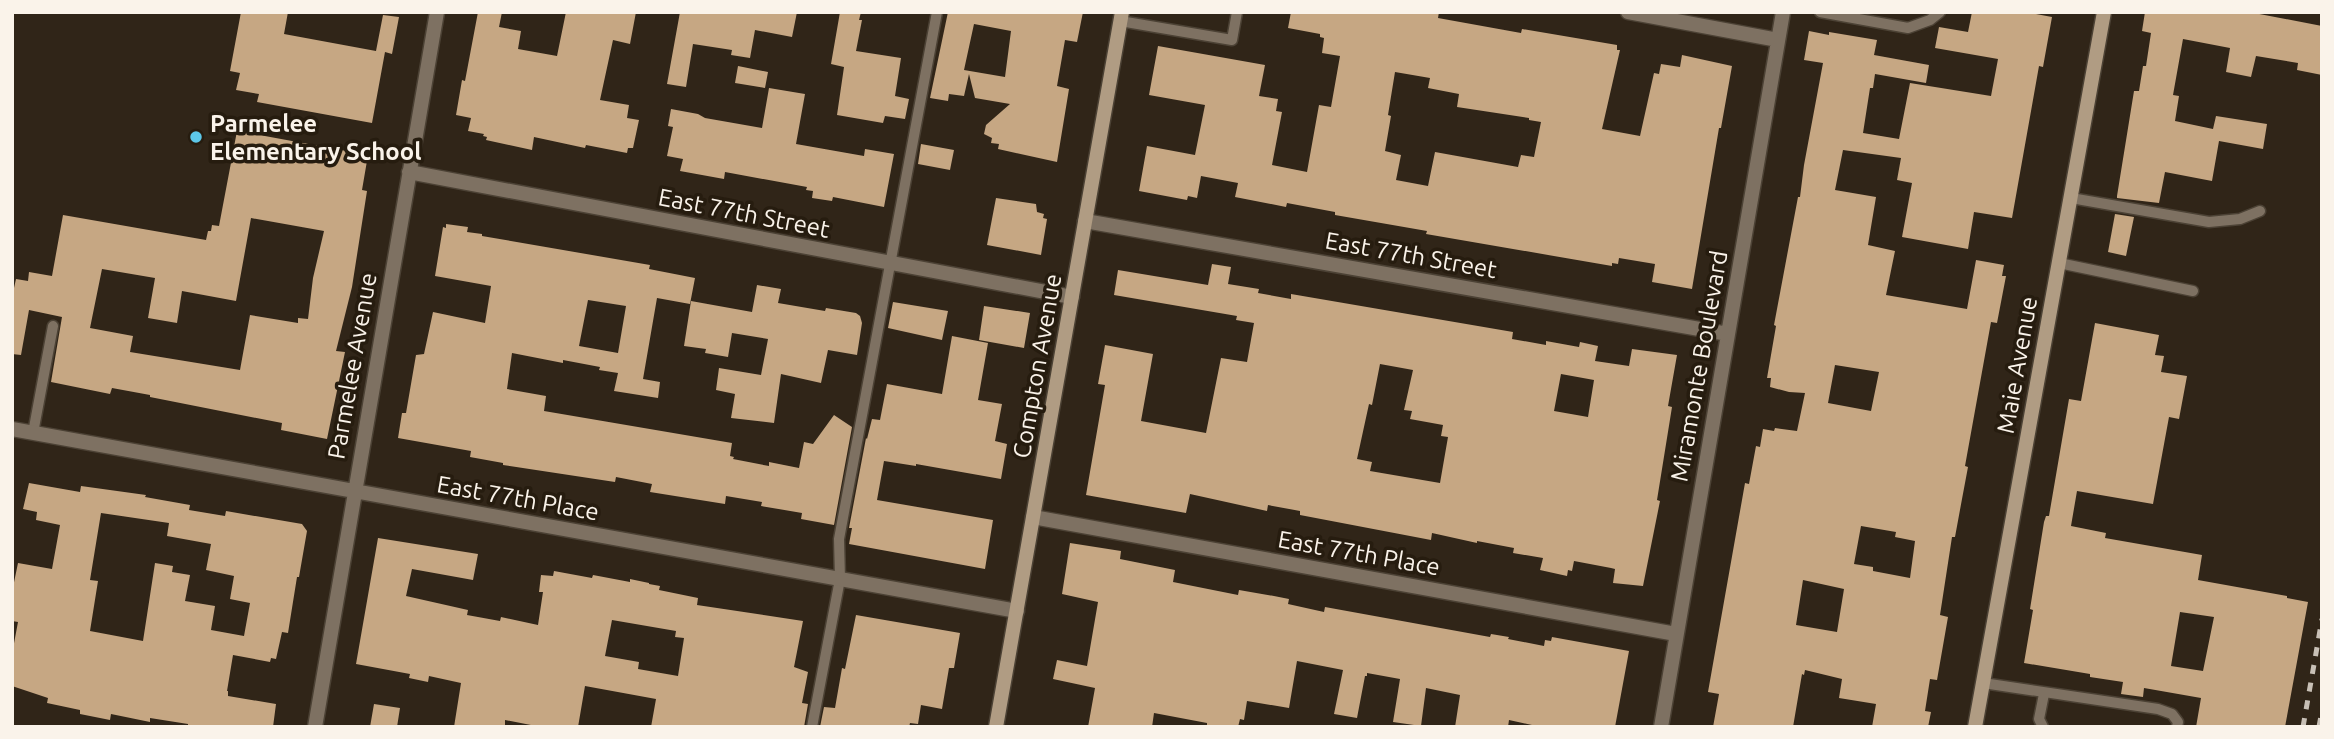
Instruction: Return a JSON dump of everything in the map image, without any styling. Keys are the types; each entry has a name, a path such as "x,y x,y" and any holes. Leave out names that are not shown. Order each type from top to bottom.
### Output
{"street":[{"name":"Parmelee Avenue","path":"315,727 436,12"},
{"path":"1628,12 1778,40"},
{"name":"Miramonte Boulevard","path":"1661,727 1783,12"},
{"name":"Maie Avenue","path":"1975,727 2071,198 2100,13"},
{"name":"Compton Avenue","path":"996,727 1121,17"},
{"name":"East 77th Street","path":"409,172 1072,297"},
{"name":"East 77th Street","path":"1085,221 1728,334"},
{"name":"East 77th Place","path":"12,429 1017,611"},
{"name":"East 77th Place","path":"1033,517 1676,634"}],"lane":[{"path":"812,727 840,579 839,539 937,12"},
{"path":"1121,17 1232,40 1237,12"},
{"path":"1821,12 1908,28 1940,12"},
{"path":"2071,198 2209,222 2240,219 2260,211"},
{"path":"2059,263 2193,291"},
{"path":"33,433 53,326"},
{"path":"1983,683 2158,709 2172,714 2178,722 2177,727"},
{"path":"2043,727 2039,719 2044,694"}],"building":[{"path":"241,12 288,12 284,34 376,51 383,15 399,17 392,54 385,52 372,123 257,102 259,94 236,90 240,73 230,71"},
{"path":"478,12 502,12 499,27 521,31 518,49 557,56 566,12 636,12 630,44 613,40 600,100 629,105 627,118 639,120 633,148 628,148 627,153 586,145 585,148 534,137 532,150 486,140 484,134 468,131 471,118 456,115"},
{"path":"680,12 797,12 792,37 755,30 750,58 731,55 732,50 693,44 686,87 667,84"},
{"path":"840,12 861,12 856,51 901,58 895,96 909,99 905,119 885,116 883,123 837,115 844,67 831,64"},
{"path":"948,12 1083,12 1077,42 1065,40 1057,86 1069,89 1057,162 998,149 999,144 991,143 992,138 984,134 986,125 1010,104 975,98 969,74 964,96 949,94 948,101 930,98","holes":["974,24 1011,31 1005,77 964,70"]},
{"path":"1291,12 1439,12 1438,18 1521,33 1522,29 1617,45 1617,50 1620,50 1602,129 1640,136 1654,73 1659,74 1661,64 1680,67 1682,55 1732,66 1692,289 1652,282 1655,264 1619,258 1618,264 1612,263 1612,266 1426,234 1427,231 1335,215 1335,212 1287,203 1286,207 1235,197 1238,183 1201,176 1197,198 1188,196 1187,200 1139,191 1147,146 1195,155 1205,105 1149,95 1158,46 1265,65 1259,96 1278,99 1276,111 1282,112 1272,165 1307,172 1319,105 1331,107 1340,56 1322,53 1324,38 1320,37 1320,34 1288,28","holes":["1395,72 1430,78 1428,88 1459,94 1457,107 1541,122 1534,157 1521,155 1518,167 1435,152 1428,186 1396,180 1401,155 1385,151"]},
{"path":"1972,12 2025,12 2052,17 2043,67 2039,66 2012,218 1974,212 1968,249 1902,237 1912,183 1897,180 1901,158 1843,150 1835,190 1876,197 1868,245 1895,251 1886,295 1967,309 1976,260 2004,265 2002,276 2006,276 1997,323 1991,322 1965,466 1968,467 1955,537 1952,537 1940,615 1948,617 1937,680 1930,679 1925,711 1931,712 1928,727 1872,727 1876,704 1839,698 1842,679 1805,670 1804,675 1802,674 1793,727 1713,727 1719,694 1708,692 1745,483 1749,484 1756,446 1760,447 1763,429 1797,431 1805,393 1770,387 1771,378 1767,378 1776,326 1774,325 1823,63 1804,60 1809,31 1877,40 1874,55 1929,65 1926,83 1875,74 1873,88 1870,88 1863,133 1899,139 1910,83 1991,96 1998,59 1935,48 1939,27 1968,32","holes":["1835,365 1879,372 1871,411 1828,403","1861,526 1896,532 1895,537 1915,541 1910,578 1873,571 1873,567 1854,564","1803,580 1844,589 1837,632 1796,625"]},
{"path":"2145,12 2249,12 2322,26 2322,75 2297,70 2298,63 2256,56 2251,77 2226,72 2230,48 2183,39 2173,95 2179,96 2175,121 2213,129 2216,116 2267,124 2263,149 2219,141 2212,181 2165,172 2159,203 2117,198 2134,91 2139,91 2151,33 2142,31"},
{"path":"738,66 768,72 765,88 735,83"},
{"path":"769,88 805,94 796,144 864,156 865,149 894,154 884,207 833,197 832,201 812,198 813,191 806,190 807,187 725,172 724,179 680,171 683,159 667,156 673,127 668,126 671,109 762,128"},
{"path":"237,131 368,155 362,190 367,191 352,287 336,351 345,352 327,439 281,430 282,423 150,395 112,388 110,394 51,382 62,317 29,310 21,355 12,354 12,297 16,279 28,281 29,272 52,276 63,215 206,240 212,225 219,226","holes":["251,218 324,231 313,278 308,319 298,318 298,323 250,315 240,370 130,352 133,336 90,328 102,269 155,278 148,318 177,323 182,291 236,301"]},
{"path":"921,144 954,150 950,170 918,164"},
{"path":"996,198 1036,204 1037,212 1044,214 1043,218 1047,219 1041,255 987,245"},
{"path":"2115,214 2134,217 2126,256 2108,252"},
{"path":"446,224 468,227 467,232 482,236 650,265 649,269 695,278 690,304 657,298 643,379 660,382 658,398 614,391 618,373 599,370 600,367 512,353 507,389 546,396 544,411 732,443 730,456 734,457 733,459 769,466 769,462 799,468 804,442 813,444 834,415 852,427 834,525 801,519 802,513 761,506 762,502 726,496 725,504 650,492 652,484 616,477 615,482 503,465 470,457 471,451 398,438 402,413 406,413 416,355 424,354 433,312 485,323 491,286 435,276 443,227 446,228","holes":["588,300 626,306 618,353 579,346"]},
{"path":"1212,264 1231,267 1228,284 1259,289 1258,293 1291,299 1291,294 1513,332 1512,339 1546,345 1546,341 1579,347 1580,342 1598,346 1595,361 1629,366 1632,349 1677,355 1668,406 1672,407 1657,500 1660,501 1643,586 1613,583 1615,569 1611,568 1574,561 1572,571 1568,570 1567,576 1540,570 1543,558 1513,553 1514,548 1432,533 1431,540 1300,515 1300,511 1268,505 1267,511 1190,494 1186,513 1086,495 1105,385 1098,384 1105,345 1153,354 1141,421 1206,433 1221,358 1247,362 1254,323 1236,320 1237,316 1114,295 1118,270 1208,285","holes":["1380,364 1413,370 1404,410 1412,411 1410,419 1443,425 1441,436 1448,437 1440,483 1370,471 1372,462 1357,459","1561,374 1594,380 1588,417 1554,411"]},
{"path":"757,285 781,289 778,303 856,313 862,323 857,355 828,350 821,383 781,374 774,423 731,418 735,394 716,390 719,368 761,375 768,339 732,333 728,357 705,353 706,349 684,346 691,301 752,312"},
{"path":"893,302 948,311 942,340 888,328"},
{"path":"984,306 1030,313 1024,348 979,340"},
{"path":"2095,323 2159,335 2155,355 2164,356 2161,372 2187,376 2179,419 2169,417 2153,504 2077,491 2071,526 2106,533 2105,538 2202,555 2198,580 2308,602 2285,727 2196,727 2201,698 2144,688 2143,697 2121,694 2123,682 2024,663 2044,522 2046,516 2049,516 2069,399 2081,401","holes":["2180,612 2214,617 2203,671 2171,666"]},
{"path":"952,336 988,343 978,400 1002,404 995,441 1007,444 1001,479 884,461 877,500 993,520 985,569 849,544 852,528 849,528 866,438 872,419 880,420 887,384 942,394"},
{"path":"29,483 80,492 81,486 146,495 145,497 190,505 189,510 225,516 226,511 302,524 307,531 288,633 282,632 276,659 271,658 270,662 233,655 227,691 228,696 276,704 273,727 188,727 188,724 150,718 150,722 111,714 110,720 47,703 48,698 12,686 12,654 18,622 12,621 12,592 18,563 52,569 60,525 36,520 37,512 23,509","holes":["101,513 169,523 167,536 211,544 206,570 234,576 230,599 250,603 244,636 211,630 215,606 185,601 190,575 172,572 173,566 155,563 143,641 90,631 98,581 90,580"]},
{"path":"378,538 478,554 473,580 412,569 406,596 468,610 467,615 500,621 501,617 538,625 543,592 539,592 541,575 553,576 554,571 630,582 630,579 660,586 659,590 698,598 697,605 803,621 794,667 808,672 802,703 808,704 804,727 651,727 656,699 585,686 578,727 541,727 505,720 505,727 454,727 461,683 429,676 428,682 409,678 410,674 356,664","holes":["612,620 676,631 675,637 684,638 678,676 638,669 639,662 605,656"]},
{"path":"1070,543 1121,551 1120,559 1175,570 1173,582 1238,595 1239,590 1274,596 1289,599 1288,604 1324,612 1325,607 1490,637 1491,634 1509,637 1508,639 1544,646 1545,640 1551,641 1552,637 1629,651 1615,727 1541,727 1509,720 1508,727 1455,727 1460,695 1426,688 1421,726 1393,722 1400,679 1367,673 1357,718 1334,714 1343,670 1297,661 1289,708 1247,701 1244,720 1240,719 1238,727 1207,727 1207,723 1154,713 1152,727 1088,727 1095,688 1053,679 1057,660 1087,666 1098,602 1062,594"},
{"path":"856,615 960,633 954,668 949,668 942,709 921,705 918,724 910,723 909,727 820,727 824,707 835,708"},
{"path":"374,704 400,708 397,727 370,727"}],"railway":[{"path":"2303,727 2322,619"},
{"path":"2319,727 2322,710"}],"place":[{"name":"Parmelee Elementary School","path":"196,137"}]}
